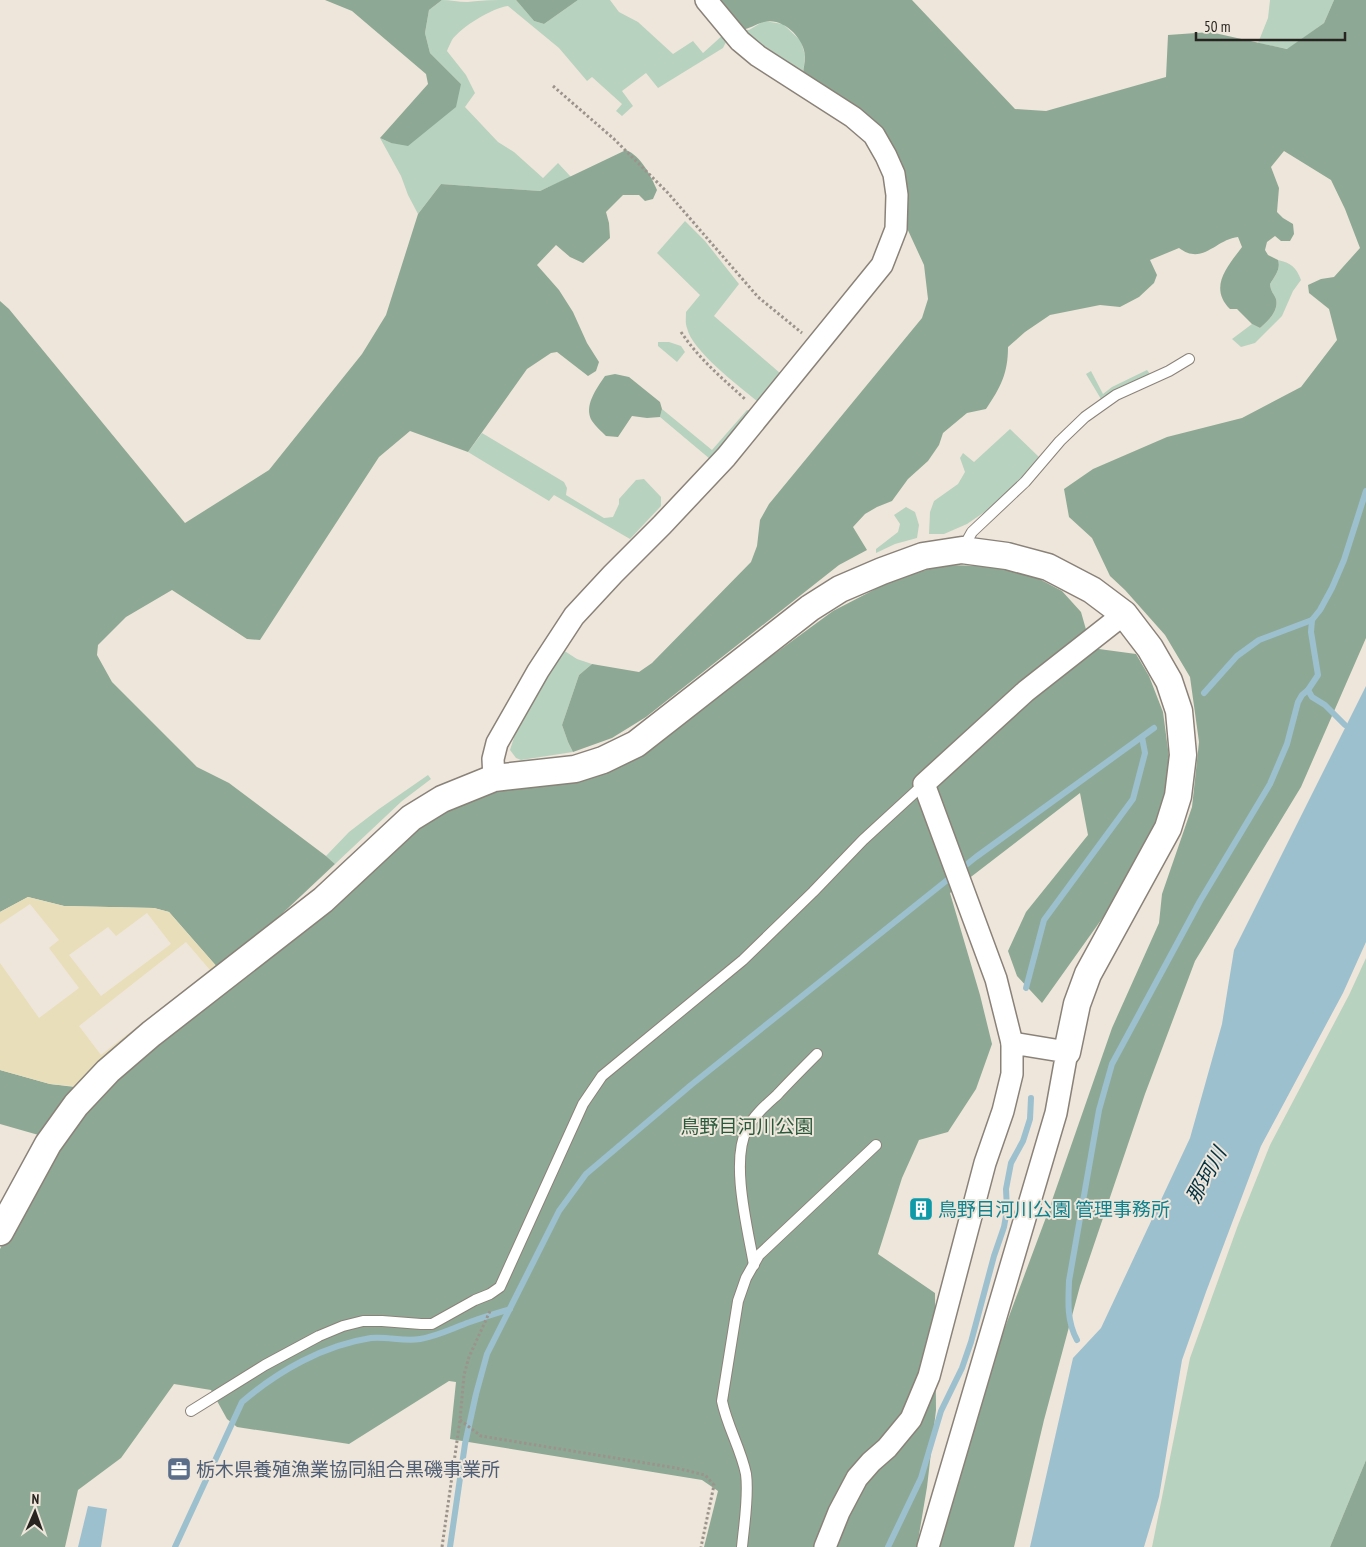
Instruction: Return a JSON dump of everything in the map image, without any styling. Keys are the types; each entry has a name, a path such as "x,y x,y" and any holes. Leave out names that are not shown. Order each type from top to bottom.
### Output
{"street":[{"path":"494,778 493,759 497,743 538,671 574,616 726,457 882,266 896,228 897,195 894,174 874,136 853,116 758,56 726,26 706,0"},
{"path":"0,1232 48,1144 76,1105 108,1071 151,1034 323,900 411,818 442,799 494,778 575,769 611,756 636,744 810,608 833,594 882,571 923,556 962,550 1007,556 1048,567 1092,590 1124,614 1150,648 1169,681 1179,712 1183,755 1178,796 1168,828 1088,974 1077,1004 1066,1052 1056,1113 928,1547"},
{"path":"825,1547 857,1478 887,1448 911,1419 929,1376 985,1163 1003,1111 1012,1074 1012,1043 996,979 924,784 1026,691 1124,614"},
{"path":"1012,1043 1066,1052"}],"lane":[{"path":"962,550 972,532 1025,482 1060,441 1085,417 1116,395 1169,371 1189,358"},
{"path":"191,1411 265,1365 343,1326 363,1321 432,1324 500,1287 583,1104 602,1076 743,960 864,840 924,784"},
{"path":"754,1265 741,1174 742,1149 746,1131 755,1117 817,1054"},
{"path":"742,1547 746,1507 746,1475 722,1401 738,1301 746,1278 759,1255 876,1145"}],"path":[{"path":"553,86 614,139 668,193 758,297 817,344"},
{"path":"681,332 692,349 706,364 761,413"},
{"path":"442,1547 460,1420 464,1375 500,1287"},
{"path":"460,1420 481,1436 676,1468 705,1475 714,1484 701,1547"}],"green space":[{"path":"325,0 442,0 429,10 425,33 430,53 461,84 456,107 408,146 391,143 380,138 428,84 426,74 352,11"},
{"path":"442,0 467,2 516,0 534,21 544,24 578,0 610,0 619,12 638,22 673,54 693,41 703,53 724,34 727,40 723,48 658,88 646,73 622,91 633,106 622,116 616,111 622,104 592,77 587,81 559,48 508,6 486,14 469,24 456,35 447,51 466,75 475,93 465,107 498,142 514,152 543,178 558,163 571,177 540,191 441,184 418,214 401,176 380,138 391,143 461,84 430,53 425,33 429,10"},
{"path":"516,0 578,0 544,24 534,21"},
{"path":"699,0 912,0 1015,109 1046,111 1166,77 1168,35 1210,32 1287,49 1324,23 1334,0 1366,0 1366,638 1301,787 1195,961 1145,1094 1080,1286 1044,1420 1014,1547 937,1547 983,1386 1048,1212 1112,1028 1159,923 1162,894 1192,807 1199,742 1190,677 1165,635 1110,576 1092,538 1069,517 1064,489 1093,469 1167,437 1242,418 1301,387 1337,340 1329,309 1309,293 1308,285 1321,279 1334,277 1360,248 1345,209 1331,180 1284,151 1271,167 1279,188 1277,212 1293,224 1294,234 1290,241 1281,241 1275,236 1267,242 1265,250 1268,255 1278,260 1279,263 1277,272 1270,284 1277,303 1272,315 1260,328 1252,324 1237,309 1230,309 1221,293 1222,277 1242,247 1238,237 1223,242 1202,253 1188,253 1179,248 1150,260 1157,275 1154,283 1139,297 1120,307 1100,305 1050,315 1025,332 1008,347 1007,365 1003,379 986,409 967,413 943,433 939,445 928,461 908,479 892,501 865,514 853,527 867,550 839,565 646,717 612,738 573,752 562,725 579,675 592,664 639,672 652,663 751,562 757,546 760,520 769,504 922,318 928,299 924,265 906,226 895,151 874,120 803,76 804,49 797,36 791,30 771,21 741,30"},
{"path":"1270,0 1334,0 1324,23 1288,49 1258,43 1268,18"},
{"path":"764,21 783,24 801,41 805,55 803,76 749,39 741,30 749,30"},
{"path":"626,150 641,162 649,173 657,190 653,199 645,201 639,195 623,195 606,212 610,238 583,263 570,257 556,245 537,265 559,290 573,312 587,343 599,362 596,371 588,376 557,352 551,353 527,369 468,452 410,431 379,457 260,640 247,639 172,590 126,617 98,645 97,655 112,682 197,767 229,783 335,864 269,926 218,968 169,912 154,908 64,906 28,897 0,912 0,301 9,309 185,523 269,470 362,354 386,315 418,214 441,184 540,191"},
{"path":"685,221 705,241 739,284 714,316 780,373 757,401 717,368 691,337 686,324 686,312 700,295 657,253"},
{"path":"1278,260 1292,266 1301,280 1293,291 1282,316 1255,343 1241,347 1232,339 1252,324 1260,328 1276,308 1276,299 1270,284 1278,269"},
{"path":"658,342 669,342 681,346 685,352 677,362 658,346"},
{"path":"1147,370 1150,374 1115,389 1101,399 1086,374 1091,371 1103,394 1112,387"},
{"path":"615,374 629,377 660,402 662,409 660,417 632,416 618,437 606,436 592,421 589,409 592,397 605,376"},
{"path":"662,409 712,450 747,410 750,411 710,459 660,417"},
{"path":"1010,429 1039,457 1015,485 986,511 967,524 944,534 929,534 930,512 934,501 958,484 965,472 960,458 963,453 974,462"},
{"path":"482,433 564,482 567,488 566,495 604,518 613,517 619,504 619,499 636,480 644,479 661,497 661,506 630,539 554,495 549,501 468,452"},
{"path":"906,507 915,512 919,525 917,538 895,544 876,553 876,549 898,532 900,524 894,515"},
{"name":"鳥野目河川公園","path":"942,565 992,566 1030,574 1062,591 1081,612 1087,633 1099,649 1136,654 1149,676 1163,712 1169,757 1164,798 1153,837 1126,885 1042,1003 1017,976 1008,951 1026,912 1088,835 1080,793 950,893 980,995 992,1044 976,1089 948,1132 919,1140 902,1178 878,1254 935,1293 936,1410 927,1487 917,1547 704,1547 718,1491 702,1480 450,1439 456,1382 449,1381 349,1444 237,1427 227,1419 211,1390 174,1384 121,1458 78,1490 65,1547 0,1547 0,1249 56,1140 0,1124 0,1070 50,1084 100,1090 413,829 473,792 639,753 833,611 891,581"},
{"path":"563,650 577,659 592,664 579,675 562,725 573,752 521,760 516,758 510,750 517,728"},
{"path":"428,775 431,779 402,801 335,864 326,856 349,832"},
{"path":"1366,958 1366,1460 1330,1547 1152,1547 1190,1358 1238,1225 1270,1145 1349,995"},
{"path":"1366,1460 1366,1547 1330,1547"}],"sand":[{"path":"28,897 64,906 154,908 169,912 218,968 82,1087 50,1084 0,1070 0,963 39,1018 79,988 49,948 59,940 30,904 0,924 0,912","holes":["147,913 171,944 101,996 69,955 108,927 116,936","186,942 210,970 101,1055 79,1026"]}],"water":[{"name":"那珂川","path":"1366,686 1366,942 1343,993 1261,1146 1206,1292 1182,1360 1159,1497 1144,1547 1030,1547 1073,1358 1101,1328 1190,1138 1222,1024 1234,950"},
{"path":"88,1506 107,1509 101,1547 78,1547"}],"waterway":[{"path":"1345,725 1325,705 1312,697 1308,690 1318,675 1311,632 1312,620 1332,588 1344,560 1366,491"},
{"path":"1204,693 1237,656 1259,640 1312,620"},
{"path":"1077,1340 1070,1319 1068,1304 1069,1281 1099,1110 1112,1064 1200,901 1270,784 1287,744 1298,702 1308,690"},
{"path":"450,1547 465,1444 487,1354 559,1211 586,1174 691,1085 976,857 1154,728"},
{"path":"1026,988 1044,920 1133,799 1145,753 1142,737"},
{"path":"888,1547 921,1478 941,1411 962,1368 971,1342 994,1256 1004,1227 1007,1210 1006,1189 1011,1163 1023,1141 1030,1119 1031,1098"},
{"path":"175,1547 242,1402 271,1380 302,1361 353,1341 371,1338 408,1340 427,1338 510,1309"}],"place":[{"name":"鳥野目河川公園 管理事務所","path":"921,1209"},
{"name":"栃木県養殖漁業協同組合黒磯事業所","path":"179,1469"}]}
